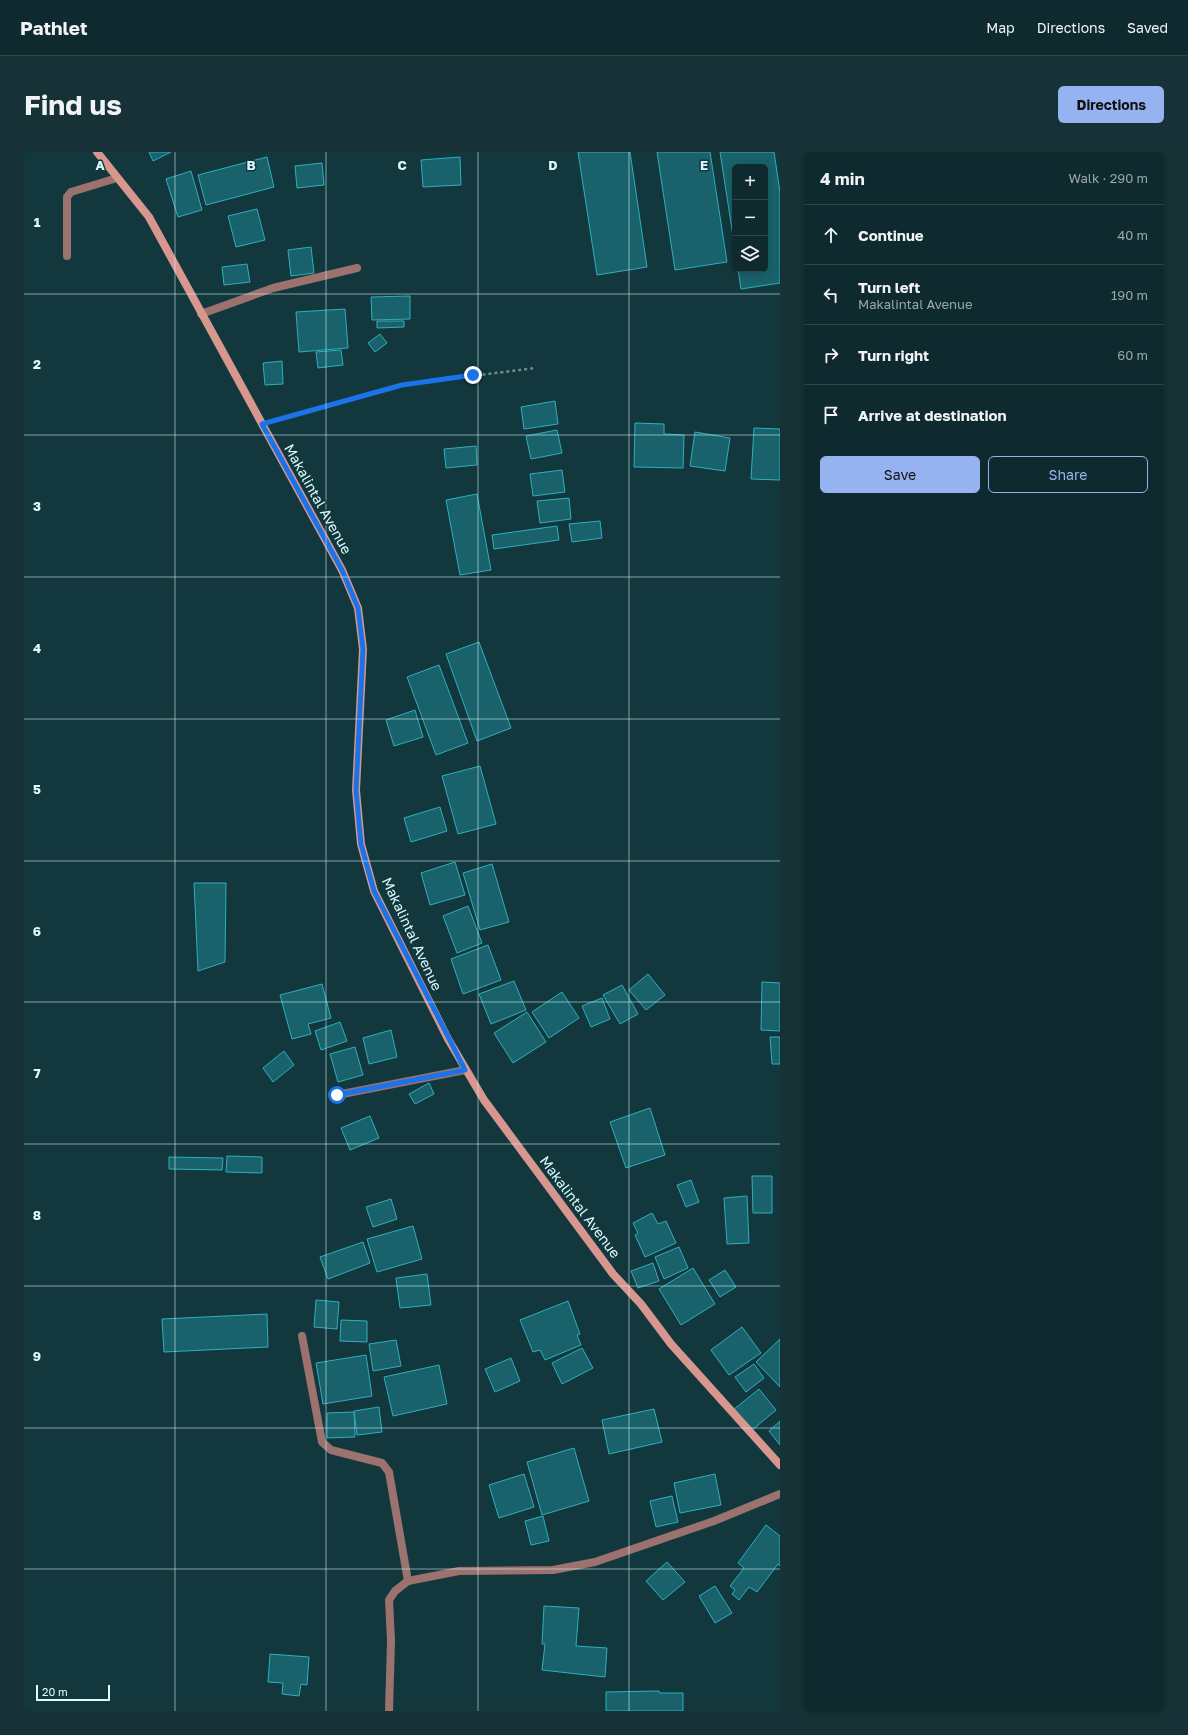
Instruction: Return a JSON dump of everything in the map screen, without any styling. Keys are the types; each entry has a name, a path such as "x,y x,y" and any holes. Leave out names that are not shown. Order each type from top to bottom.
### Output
{"main road":[{"name":"Makalintal Avenue","path":"97,152 149,217 342,570 358,608 363,649 356,790 361,844 374,891 465,1070 484,1100 613,1274 641,1304 671,1344 780,1465"}],"street":[{"path":"67,256 67,197 71,192 117,178"},
{"path":"201,314 273,288 357,268"},
{"path":"337,1095 465,1070"},
{"path":"302,1336 322,1442 331,1450 382,1463 389,1472 408,1581"},
{"path":"389,1711 391,1641 389,1600 396,1591 408,1581 459,1571 553,1570 595,1562 714,1521 780,1494"}],"path":[{"path":"262,424 402,385 535,368"}],"building":[{"path":"149,152 171,152 153,161"},
{"path":"578,152 630,152 647,267 597,275"},
{"path":"657,152 710,152 727,262 675,270"},
{"path":"720,152 774,152 780,192 780,283 741,289 738,272 768,272 768,164 732,164 732,230"},
{"path":"267,157 274,187 206,205 198,175"},
{"path":"460,157 461,185 423,187 421,160"},
{"path":"322,163 324,185 297,188 295,166"},
{"path":"191,171 202,210 178,217 166,179"},
{"path":"257,209 265,240 236,247 228,216"},
{"path":"311,247 314,273 291,276 288,250"},
{"path":"247,264 250,282 224,285 222,267"},
{"path":"410,296 410,319 372,320 371,297"},
{"path":"345,309 348,348 299,352 296,312"},
{"path":"377,321 404,321 404,327 377,328"},
{"path":"380,334 387,343 375,352 368,343"},
{"path":"341,350 343,365 318,368 316,352"},
{"path":"282,361 283,384 265,385 263,363"},
{"path":"555,401 558,424 524,429 521,407"},
{"path":"635,423 664,424 664,434 684,435 683,468 634,467"},
{"path":"754,428 780,429 780,480 751,479"},
{"path":"557,430 562,453 531,459 526,436"},
{"path":"695,432 730,438 725,471 690,466"},
{"path":"476,446 477,465 446,468 444,449"},
{"path":"562,470 565,492 533,496 530,474"},
{"path":"477,494 491,570 460,575 446,500"},
{"path":"569,498 571,519 540,523 537,501"},
{"path":"600,521 602,538 572,542 569,524"},
{"path":"557,526 559,540 494,549 492,535"},
{"path":"479,642 511,728 477,741 446,654"},
{"path":"439,665 468,743 436,755 407,677"},
{"path":"415,710 423,737 394,746 386,720"},
{"path":"480,766 496,824 458,834 442,776"},
{"path":"440,807 447,831 411,842 404,818"},
{"path":"455,862 465,895 430,905 421,873"},
{"path":"492,864 509,922 480,930 463,873"},
{"path":"194,883 226,883 225,962 198,971"},
{"path":"468,906 482,943 457,953 443,916"},
{"path":"488,945 501,980 463,994 451,959"},
{"path":"648,974 665,995 646,1010 629,990"},
{"path":"514,981 526,1010 491,1024 479,994"},
{"path":"762,982 780,983 780,1031 761,1030"},
{"path":"322,984 331,1018 308,1024 311,1034 292,1039 280,995"},
{"path":"622,985 638,1014 620,1024 603,995"},
{"path":"562,992 579,1018 549,1038 532,1012"},
{"path":"602,998 610,1019 591,1027 582,1006"},
{"path":"527,1012 546,1042 513,1063 494,1033"},
{"path":"340,1022 347,1041 321,1050 315,1031"},
{"path":"391,1030 397,1057 369,1064 363,1038"},
{"path":"770,1037 780,1037 780,1064 772,1064"},
{"path":"355,1047 363,1075 338,1082 330,1054"},
{"path":"284,1051 294,1065 273,1082 263,1068"},
{"path":"429,1083 434,1094 415,1104 409,1094"},
{"path":"650,1108 665,1155 626,1168 610,1122"},
{"path":"370,1116 379,1138 350,1150 341,1128"},
{"path":"227,1156 262,1157 262,1173 226,1172"},
{"path":"169,1157 223,1158 222,1170 169,1169"},
{"path":"752,1176 772,1176 772,1213 753,1213"},
{"path":"691,1180 699,1202 686,1207 677,1185"},
{"path":"747,1196 749,1243 727,1244 724,1198"},
{"path":"391,1199 397,1219 373,1227 366,1207"},
{"path":"652,1213 658,1224 666,1221 676,1243 645,1257 635,1235 638,1233 633,1223"},
{"path":"413,1226 422,1259 377,1272 367,1239"},
{"path":"363,1242 370,1263 328,1279 320,1257"},
{"path":"679,1247 688,1268 664,1279 655,1257"},
{"path":"653,1263 659,1281 638,1288 631,1271"},
{"path":"693,1268 715,1304 681,1325 659,1289"},
{"path":"725,1270 736,1287 720,1297 709,1280"},
{"path":"427,1274 431,1305 400,1308 396,1278"},
{"path":"316,1300 339,1302 337,1329 314,1327"},
{"path":"568,1301 580,1334 577,1335 581,1345 545,1360 540,1350 533,1352 520,1320"},
{"path":"267,1314 268,1347 164,1352 162,1319"},
{"path":"341,1320 367,1321 367,1342 340,1341"},
{"path":"742,1327 761,1353 729,1375 711,1350"},
{"path":"780,1339 780,1387 756,1362"},
{"path":"396,1340 401,1366 373,1371 369,1344"},
{"path":"582,1348 593,1368 562,1384 552,1363"},
{"path":"366,1355 372,1396 323,1404 316,1363"},
{"path":"511,1358 520,1381 495,1392 485,1369"},
{"path":"754,1364 764,1378 746,1392 735,1377"},
{"path":"439,1365 447,1404 393,1416 384,1377"},
{"path":"759,1389 776,1410 751,1431 733,1410"},
{"path":"379,1407 382,1432 357,1435 354,1411"},
{"path":"654,1409 662,1442 609,1454 602,1420"},
{"path":"354,1412 355,1437 327,1438 327,1413"},
{"path":"780,1421 780,1445 769,1431"},
{"path":"574,1448 589,1501 542,1515 527,1462"},
{"path":"524,1474 534,1507 499,1518 489,1485"},
{"path":"715,1474 721,1505 680,1513 674,1483"},
{"path":"672,1496 678,1522 656,1527 650,1501"},
{"path":"543,1516 549,1541 531,1545 525,1521"},
{"path":"766,1525 780,1536 780,1566 778,1564 757,1592 749,1587 739,1600 732,1594 735,1590 730,1586 744,1568 738,1563"},
{"path":"667,1562 685,1582 663,1600 646,1581"},
{"path":"715,1586 732,1613 715,1623 699,1596"},
{"path":"544,1606 579,1608 576,1646 607,1648 605,1677 542,1670 545,1644 542,1644"},
{"path":"270,1654 309,1657 307,1685 301,1684 299,1696 282,1694 283,1683 268,1682"},
{"path":"659,1691 660,1693 683,1693 683,1711 606,1711 606,1692"}],"route":[{"path":"337,1095 465,1070 374,891 361,844 356,790 363,649 358,608 342,570 262,424 402,385 473,375"}]}
